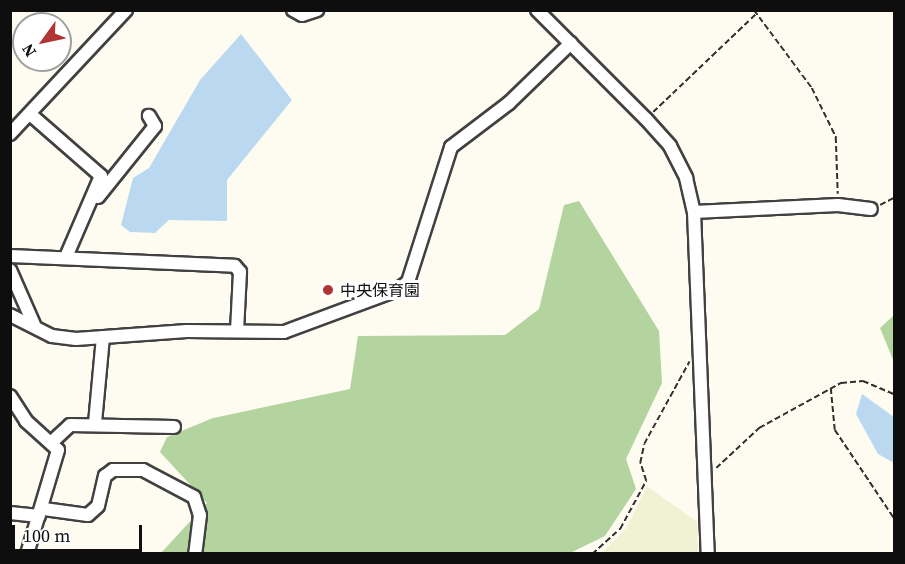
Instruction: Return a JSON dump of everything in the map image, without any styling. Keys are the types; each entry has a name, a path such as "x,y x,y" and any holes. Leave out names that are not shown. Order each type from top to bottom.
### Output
{"street":[{"path":"10,134 126,10"},
{"path":"293,10 302,15 317,10"},
{"path":"537,10 670,146 694,212 707,477 708,554"},
{"path":"10,315 52,336 103,337 297,330 408,282 451,147 509,103 571,43"},
{"path":"30,114 101,176 66,257"},
{"path":"85,212 155,126 149,116"},
{"path":"694,212 837,205 871,209"},
{"path":"10,256 235,266 240,272 237,331"},
{"path":"10,270 35,327"},
{"path":"95,423 103,337"},
{"path":"10,396 26,421 53,441 57,456 27,554"},
{"path":"53,441 70,425 95,423 174,427"},
{"path":"10,513 88,515 98,506 105,476 113,470 143,470 194,497 200,515 195,554"}],"path":[{"path":"754,10 812,88 836,137 837,205"},
{"path":"646,119 757,13"},
{"path":"871,209 894,198"},
{"path":"592,554 620,529 646,481 640,463 644,444 700,342"},
{"path":"707,477 759,428 831,387 863,381 894,394"},
{"path":"831,387 835,430 894,518"}],"green space":[{"path":"579,201 659,331 662,383 626,459 636,489 605,536 570,553 161,553 207,503 160,452 167,437 213,418 350,389 358,336 505,335 539,309 564,205"},
{"path":"894,315 894,362 880,328"},
{"path":"647,486 697,522 698,553 602,553 627,527"}],"water":[{"path":"241,34 292,100 227,180 227,221 169,220 155,233 130,232 121,225 133,178 149,168 200,80"},
{"path":"862,394 894,417 894,463 878,454 856,414"}],"place":[{"name":"中央保育園","path":"328,290"}]}
